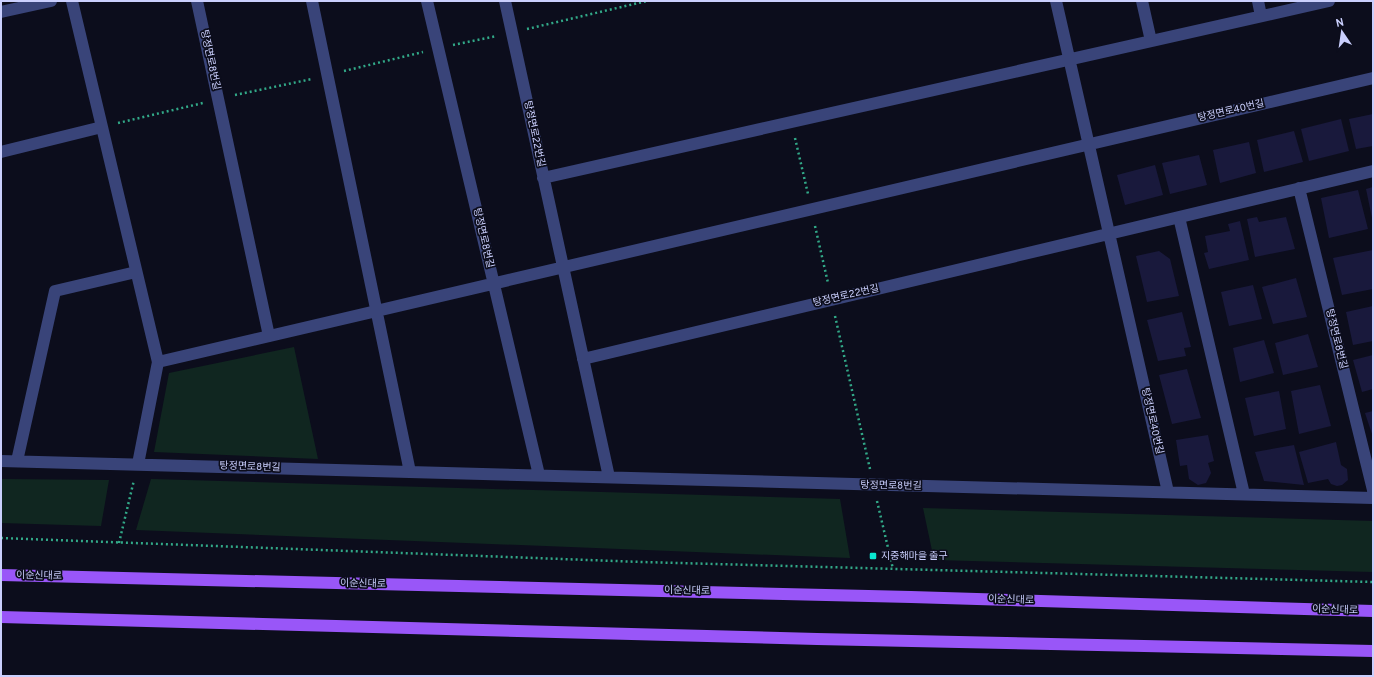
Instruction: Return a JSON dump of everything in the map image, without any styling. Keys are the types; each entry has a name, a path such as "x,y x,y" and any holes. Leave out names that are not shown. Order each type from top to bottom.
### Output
{"main road":[{"name":"이순신대로","path":"1,576 911,597 1373,611"},
{"path":"1,617 817,639 1373,651"}],"street":[{"path":"1,12 51,1"},
{"path":"72,1 158,362 138,464"},
{"name":"탕정면로8번길","path":"197,1 268,336"},
{"path":"312,1 410,472"},
{"name":"탕정면로8번길","path":"427,1 539,476"},
{"name":"탕정면로22번길","path":"505,1 609,477"},
{"name":"탕정면로40번길","path":"1056,1 1168,492"},
{"path":"1142,1 1151,41"},
{"path":"1258,1 1261,16"},
{"path":"543,178 1329,1"},
{"name":"탕정면로40번길","path":"1088,144 1373,78"},
{"path":"1,152 102,127"},
{"path":"158,362 1088,144"},
{"path":"1108,234 1373,170"},
{"name":"탕정면로8번길","path":"1299,188 1373,490"},
{"path":"1179,217 1244,494"},
{"name":"탕정면로22번길","path":"583,359 1108,234"},
{"path":"17,461 55,291 136,272"},
{"name":"탕정면로8번길","path":"1,461 609,477 874,486 1373,498"}],"path":[{"path":"102,127 438,48 512,33 647,1"},
{"path":"792,122 892,569"},
{"path":"119,543 138,464"},
{"path":"1,538 642,562 1373,582"}],"green space":[{"path":"294,347 318,459 154,452 169,373"},
{"path":"1,479 109,480 101,526 1,523"},
{"path":"151,479 840,499 850,558 136,530"},
{"path":"923,508 1373,521 1373,572 934,560"}],"building":[{"path":"1373,114 1373,146 1356,149 1349,119"},
{"path":"1341,119 1349,151 1309,161 1301,129"},
{"path":"1294,131 1303,162 1264,172 1257,140"},
{"path":"1249,142 1256,173 1220,183 1213,150"},
{"path":"1199,155 1207,185 1170,194 1162,163"},
{"path":"1155,165 1163,195 1125,205 1117,175"},
{"path":"1373,187 1373,218 1372,218 1366,189"},
{"path":"1358,190 1368,229 1329,238 1321,198"},
{"path":"1257,217 1259,222 1286,217 1295,249 1255,257 1247,219"},
{"path":"1240,221 1249,260 1209,269 1204,253 1208,252 1205,236 1230,231 1228,224"},
{"path":"1373,250 1373,289 1342,295 1333,258"},
{"path":"1159,251 1170,259 1179,296 1147,302 1136,256"},
{"path":"1296,278 1307,317 1273,324 1262,287"},
{"path":"1253,285 1262,319 1229,326 1221,292"},
{"path":"1373,306 1373,341 1353,345 1346,312"},
{"path":"1182,312 1191,347 1184,348 1186,356 1158,361 1147,320"},
{"path":"1308,334 1318,367 1283,375 1275,343"},
{"path":"1264,340 1274,373 1240,382 1233,348"},
{"path":"1373,355 1373,389 1362,392 1353,360"},
{"path":"1187,369 1201,418 1172,424 1159,375"},
{"path":"1320,385 1331,426 1299,434 1291,391"},
{"path":"1279,391 1286,429 1254,436 1245,398"},
{"path":"1373,411 1373,437 1365,413"},
{"path":"1208,435 1214,461 1208,463 1211,473 1206,483 1198,485 1189,479 1187,465 1180,466 1176,440"},
{"path":"1336,442 1341,465 1347,469 1348,480 1342,485 1337,486 1331,484 1328,479 1308,483 1299,452"},
{"path":"1294,445 1304,485 1264,481 1255,452"}],"place":[{"name":"지중해마을 출구","path":"873,556"}]}
